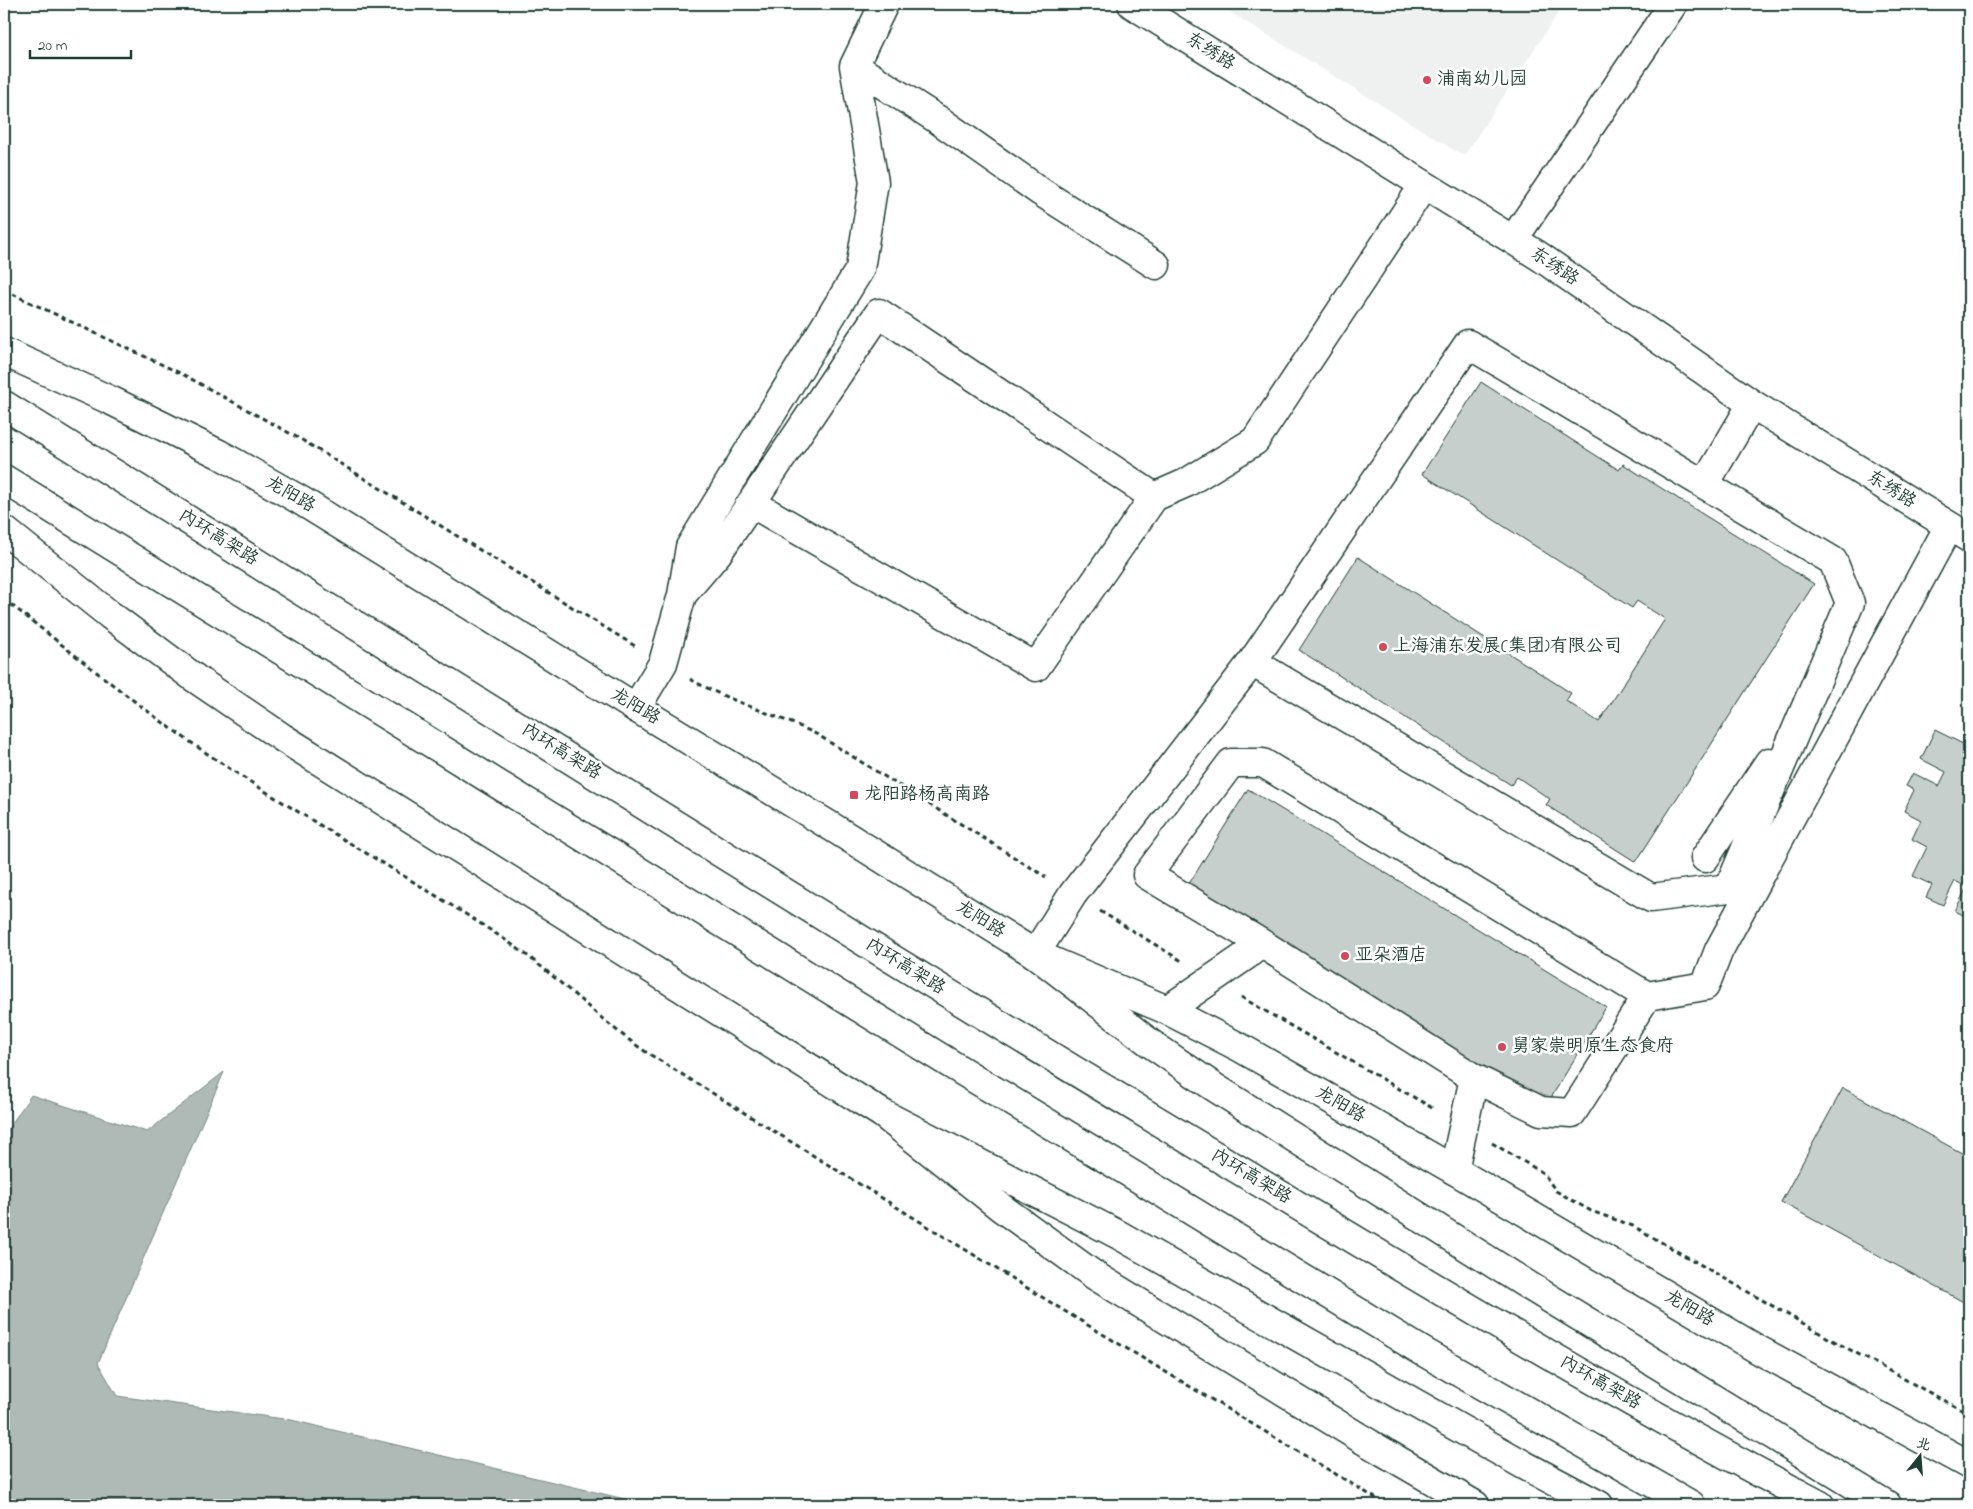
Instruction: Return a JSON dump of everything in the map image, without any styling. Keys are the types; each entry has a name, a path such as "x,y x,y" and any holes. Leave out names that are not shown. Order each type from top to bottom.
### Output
{"main road":[{"path":"636,708 663,663 682,595 690,547 860,269 874,182 854,66 884,4"},
{"name":"东绣路","path":"1132,4 1539,256 1752,404 1959,532"},
{"path":"1513,240 1673,4"},
{"path":"854,66 940,121 1041,192 1156,266"},
{"path":"751,503 1036,667 1154,497 1186,483 1255,441 1424,185"},
{"path":"682,595 717,554 879,313 1154,497"},
{"path":"1252,662 1651,898 1729,888 1850,603 1833,561 1468,344 1252,662 1073,894 1035,954 1150,1043 1214,1087 1526,1284 1887,1505"},
{"name":"龙阳路","path":"4,352 112,400 227,458 308,505 636,708 832,826 1035,954 1167,1010 1241,1048 1454,1170 1757,1348 1969,1465"},
{"path":"1704,484 1752,404"},
{"name":"内环高架路","path":"4,405 980,1014 1450,1298 1733,1459 1820,1505"},
{"path":"4,479 949,1063 1422,1351 1691,1505"},
{"path":"4,530 117,621 196,679 283,738 884,1114 1119,1234 1499,1451 1598,1505"},
{"path":"1647,996 1572,1113 1541,1111 1474,1078 1261,943 1147,875 1231,763 1263,763 1647,996 1705,986 1719,950 1959,532"},
{"path":"1705,858 1805,709"},
{"path":"1167,1010 1261,943"},
{"path":"1454,1170 1462,1126 1474,1078"},
{"path":"884,1114 1003,1209 1094,1275 1370,1444 1475,1505"}],"path":[{"path":"4,290 184,375 302,440 707,689 796,724 818,735 1212,979 1543,1173 1556,1191 1591,1211 1633,1226 1832,1340 1969,1414"},
{"path":"4,598 140,706 194,745 234,772 517,948 551,973 621,1035 646,1052 1071,1315 1387,1505"}],"shaded area":[{"name":"浦南幼儿园","path":"1217,4 1564,4 1464,156"},
{"path":"224,1072 98,1363 117,1396 291,1420 650,1505 4,1505 4,1135 31,1095 147,1132"}],"building":[{"path":"1481,382 1619,470 1623,464 1814,584 1636,862 1546,805 1550,799 1517,777 1511,785 1299,650 1358,557 1571,693 1566,701 1599,722 1665,619 1637,601 1632,608 1422,474"},
{"path":"1935,730 1969,747 1969,918 1955,911 1967,887 1955,881 1943,905 1926,897 1932,885 1913,876 1927,847 1912,839 1921,820 1904,811 1914,790 1906,786 1913,773 1939,786 1946,772 1921,759"},
{"path":"1248,789 1606,1007 1546,1106 1187,887"},
{"path":"1843,1088 1969,1157 1969,1305 1781,1202"}],"place":[{"name":"浦南幼儿园","path":"1427,80"},
{"name":"上海浦东发展(集团)有限公司","path":"1383,647"},
{"name":"龙阳路杨高南路","path":"854,795"},
{"name":"亚朵酒店","path":"1345,956"},
{"name":"舅家崇明原生态食府","path":"1502,1047"}]}
